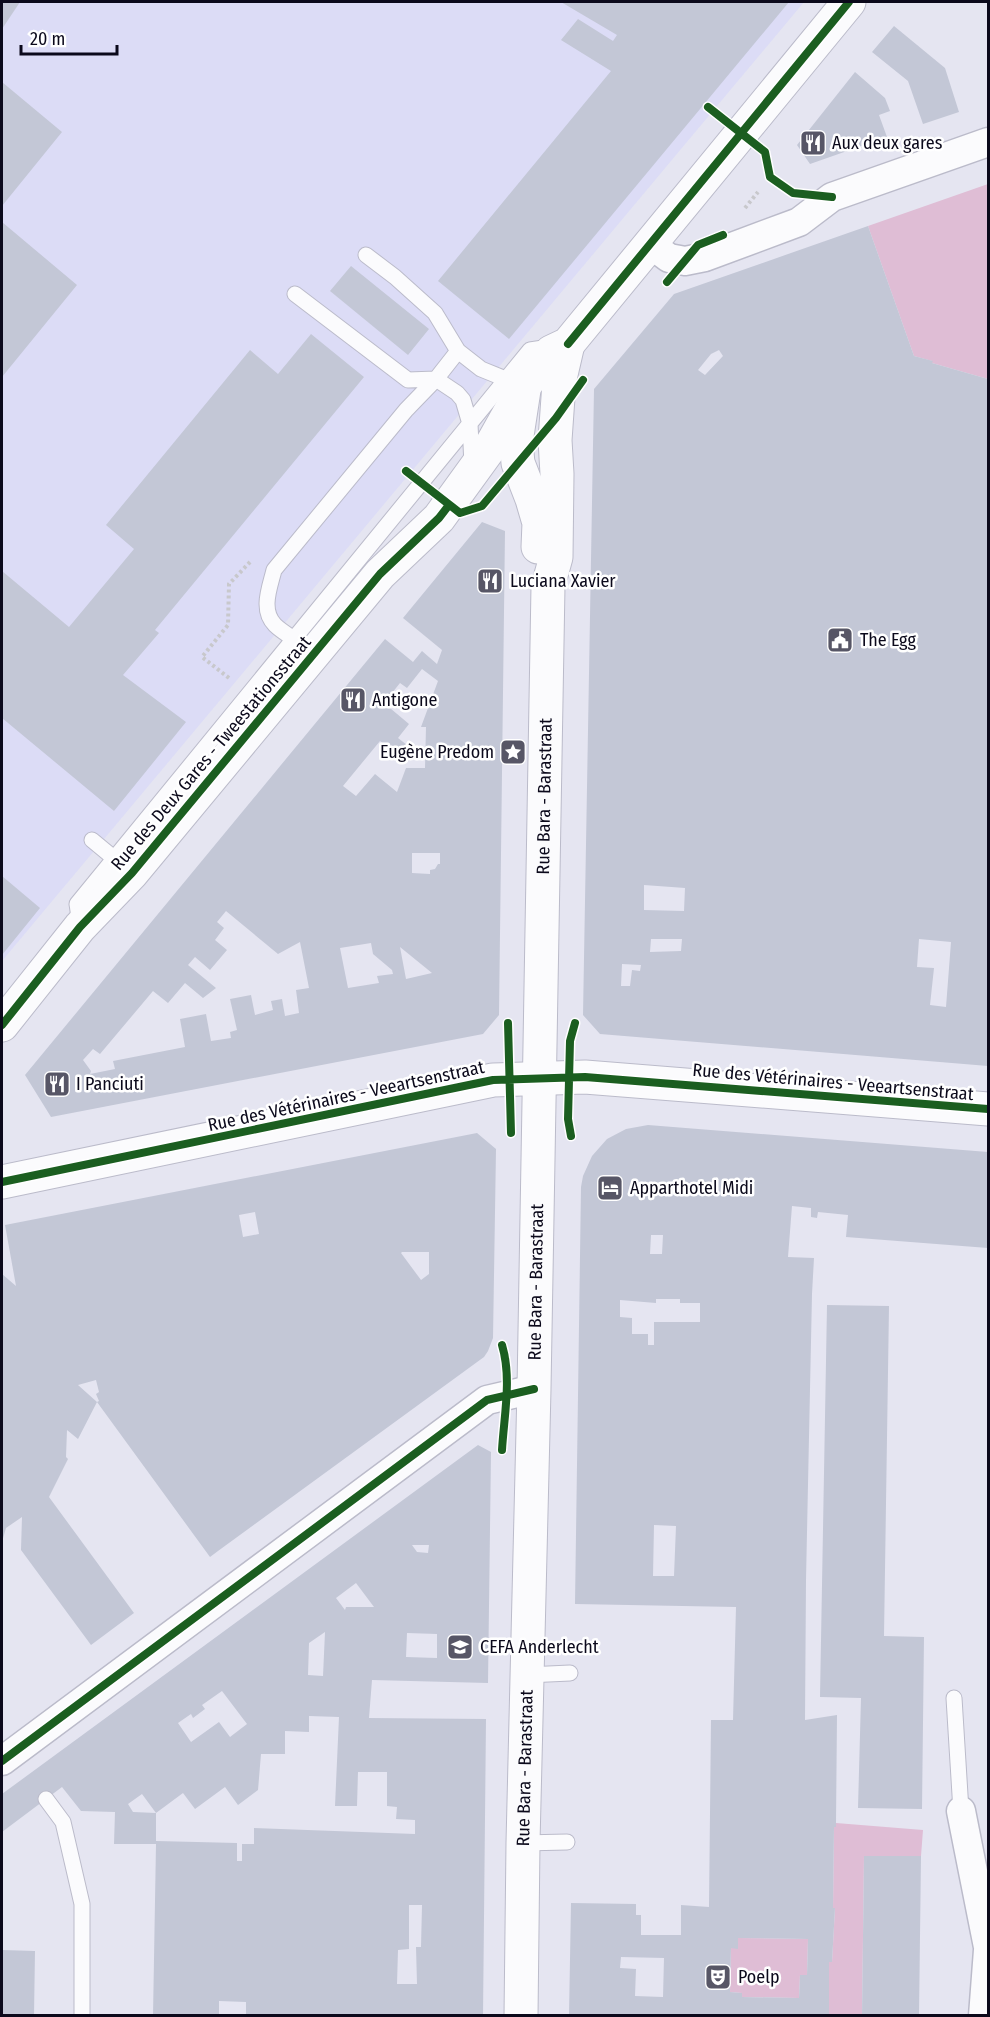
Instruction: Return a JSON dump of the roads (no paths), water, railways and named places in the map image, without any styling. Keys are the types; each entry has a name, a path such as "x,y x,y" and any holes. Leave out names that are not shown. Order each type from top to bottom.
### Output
{"main road":[{"name":"Rue des Deux Gares - Tweestationsstraat","path":"2,1025 80,927 124,866 380,574 439,518 489,449 515,383 551,352 568,344 849,2"},
{"name":"Rue Bara - Barastraat","path":"521,2016 548,586 556,557 555,440 559,383 568,344"},
{"name":"Rue Bara - Barastraat","path":"515,383 518,463 539,523 538,561 548,586"},
{"name":"Rue des Vétérinaires - Veeartsenstraat","path":"2,1182 494,1080 585,1077 988,1109"}],"street":[{"path":"650,244 669,258 685,261 705,257 799,222 832,197 988,142"},
{"path":"2,1761 487,1400 534,1389"},
{"path":"961,1811 988,1949 983,2016"}],"lane":[{"path":"366,255 395,277 435,314 458,351 481,369 515,383"},
{"path":"295,294 408,380 436,379 458,393 463,400 470,424 473,474"},
{"path":"294,639 273,624 269,614 266,600 274,570 406,410 436,379 458,351"},
{"name":"Rue des Deux Gares - Tweestationsstraat","path":"124,866 294,639 470,424 515,383"},
{"path":"92,840 124,866"},
{"path":"526,1675 570,1673"},
{"path":"954,1698 961,1811"},
{"path":"46,1799 63,1822 82,1904 82,2016"},
{"path":"523,1843 567,1842"}],"place":[{"name":"Aux deux gares","path":"813,143"},
{"name":"Luciana Xavier","path":"490,581"},
{"name":"The Egg","path":"840,640"},
{"name":"Antigone","path":"353,700"},
{"name":"Eugène Predom","path":"513,752"},
{"name":"I Panciuti","path":"57,1084"},
{"name":"Apparthotel Midi","path":"610,1188"},
{"name":"CEFA Anderlecht","path":"460,1647"},
{"name":"Poelp","path":"718,1977"}]}
